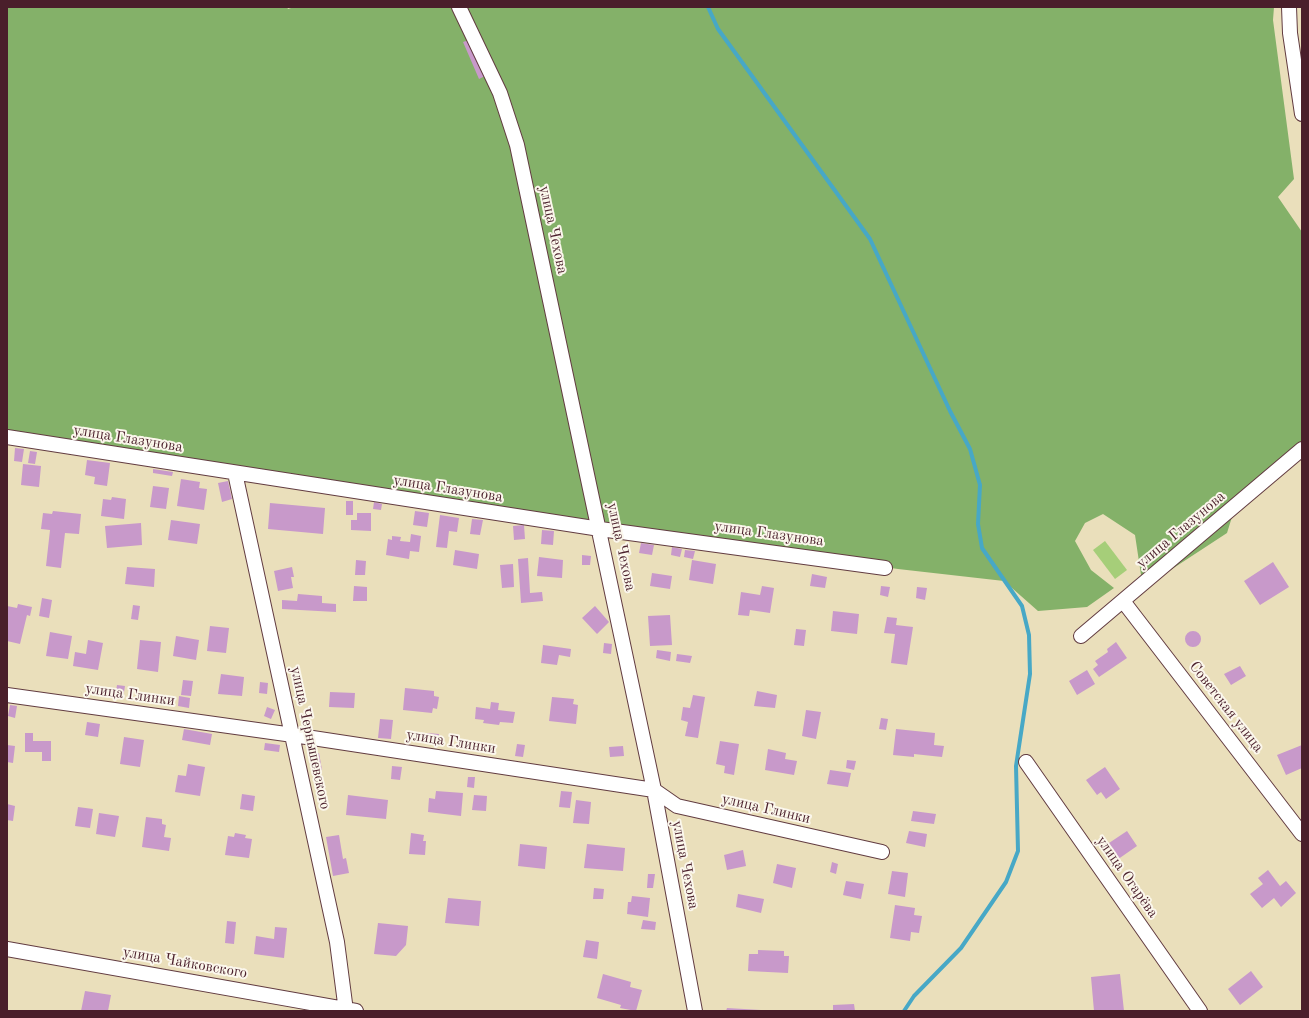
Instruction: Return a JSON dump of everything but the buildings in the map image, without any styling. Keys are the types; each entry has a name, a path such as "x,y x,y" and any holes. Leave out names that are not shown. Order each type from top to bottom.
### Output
{"street":[{"name":"улица Чехова","path":"460,7 500,93 518,145 654,790 695,1011"},
{"path":"1289,7 1296,31 1302,114"},
{"name":"улица Глазунова","path":"7,437 600,529 885,568"},
{"name":"улица Глазунова","path":"1081,636 1302,449"},
{"name":"улица Чернышевского","path":"235,473 337,942 349,1010"},
{"name":"Советская улица","path":"1123,601 1302,834"},
{"name":"улица Глинки","path":"7,695 292,735 654,790 677,806 882,852"},
{"name":"улица Огарёва","path":"1026,762 1200,1011"},
{"name":"улица Чайковского","path":"7,949 349,1010"}],"green space":[{"path":"7,7 287,7 288,9 294,7 1274,7 1273,20 1294,179 1278,197 1302,232 1302,441 1236,504 1227,533 1143,588 1135,535 1103,514 1085,523 1075,541 1091,570 1114,588 1087,607 1038,611 1004,581 898,569 309,484 7,432"},
{"path":"1105,541 1127,570 1115,579 1093,550"}],"waterway":[{"path":"708,7 718,29 870,239 950,411 970,449 980,485 978,524 982,548 1022,606 1029,635 1030,674 1016,766 1018,851 1006,882 961,948 914,996 904,1011"}]}
